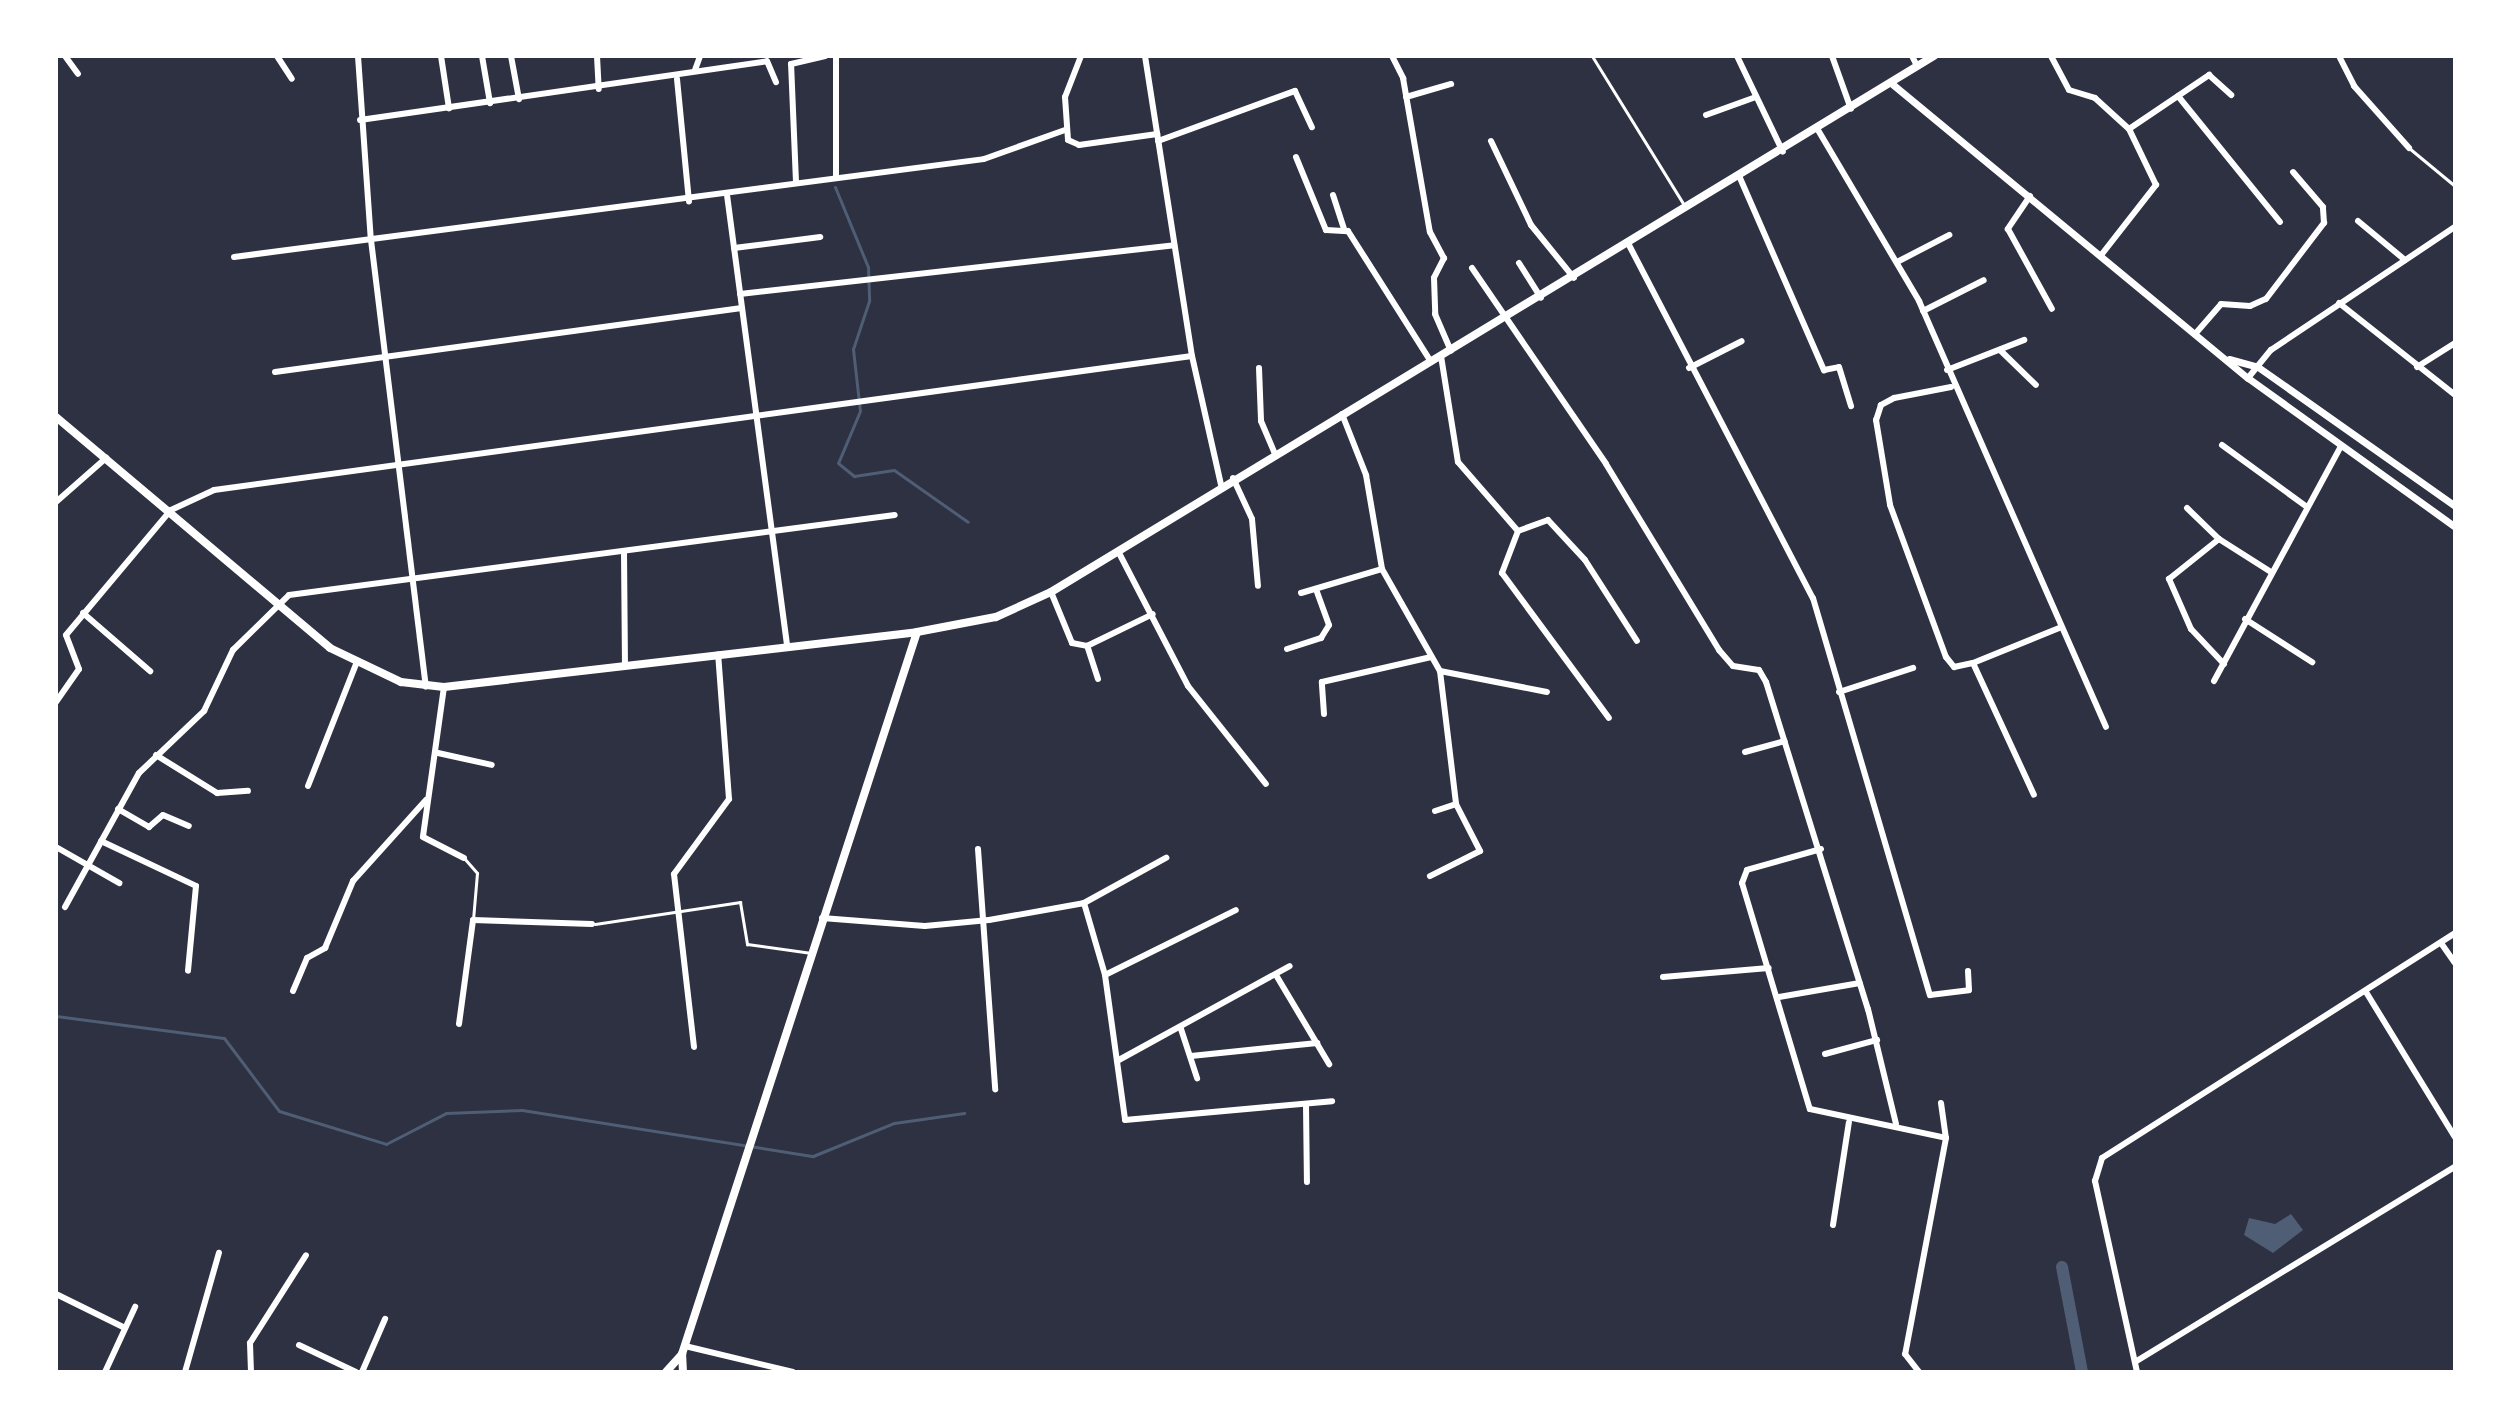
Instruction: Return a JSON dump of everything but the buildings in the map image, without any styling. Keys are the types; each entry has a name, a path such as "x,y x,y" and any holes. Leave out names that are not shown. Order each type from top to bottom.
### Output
{"main road":[{"path":"56,417 356,664 426,687 917,632 996,617 1051,592 1221,485 1506,319 1783,152 1934,56"},
{"path":"683,1372 683,1350 917,632"},
{"path":"666,1372 683,1350"}],"street":[{"path":"65,56 78,74"},
{"path":"277,56 292,79"},
{"path":"358,56 360,120 371,240 426,687"},
{"path":"441,56 449,108"},
{"path":"482,56 490,103"},
{"path":"511,56 519,99"},
{"path":"597,56 599,89"},
{"path":"695,70 700,56"},
{"path":"796,182 792,62 825,56"},
{"path":"836,56 837,176"},
{"path":"1081,56 1065,97 1065,130 1079,145 1158,137 1295,91 1312,127"},
{"path":"1145,56 1192,356 1221,485"},
{"path":"1392,56 1406,97 1430,232 1444,258 1434,278 1435,314 1451,351"},
{"path":"1737,56 1783,152"},
{"path":"1832,56 1851,109"},
{"path":"1912,56 1917,66"},
{"path":"2051,56 2069,90 2095,98 2129,129 2156,185 2102,254"},
{"path":"2339,56 2354,86 2409,148"},
{"path":"360,120 677,79 695,70 772,61 776,82"},
{"path":"2129,129 2209,75 2231,95"},
{"path":"677,79 689,201"},
{"path":"1891,83 2102,254 2248,378 2340,448 2455,527"},
{"path":"1406,97 1451,84"},
{"path":"2178,96 2280,222"},
{"path":"1706,115 1756,97"},
{"path":"234,257 689,201 837,176 984,159 1065,130"},
{"path":"1818,130 1923,311 1951,387 2106,727"},
{"path":"1491,141 1531,225 1574,278"},
{"path":"1296,157 1326,230 1344,228"},
{"path":"2196,333 2221,304 2250,306 2266,299 2324,223 2323,207 2293,172"},
{"path":"1740,178 1824,370 1839,367 1851,406"},
{"path":"727,195 787,646"},
{"path":"1333,195 1344,228 1431,362"},
{"path":"2030,196 2008,229 2052,309"},
{"path":"2358,221 2405,260"},
{"path":"2248,378 2339,303 2455,227"},
{"path":"1897,262 1949,235"},
{"path":"734,248 820,237"},
{"path":"740,294 877,282 1174,245"},
{"path":"1629,245 1689,368 1813,598 1929,994 1967,991 1968,971"},
{"path":"1519,263 1541,298"},
{"path":"1472,268 1606,464 1719,650 1733,666 1759,670 1821,849 1877,1040 1896,1124"},
{"path":"1923,311 1984,280"},
{"path":"2339,303 2455,395"},
{"path":"275,372 742,308"},
{"path":"1947,370 2024,340"},
{"path":"1689,368 1742,341"},
{"path":"2417,367 2455,343"},
{"path":"2000,350 2036,385"},
{"path":"56,638 66,635 171,510 214,490 758,415 867,403 1192,356"},
{"path":"1441,356 1451,448 1518,531"},
{"path":"2227,358 2258,367 2455,506"},
{"path":"1259,368 1261,421 1275,454"},
{"path":"1951,387 1881,405 1877,444 1906,557 1946,657 1954,667 1973,663 2059,628"},
{"path":"1342,414 1366,475 1382,569 1440,671 1456,804 1480,851 1430,876"},
{"path":"2222,445 2307,507"},
{"path":"2214,681 2340,448"},
{"path":"56,502 106,458"},
{"path":"1233,478 1252,519 1258,586"},
{"path":"2187,508 2219,539 2271,572"},
{"path":"65,907 118,809 156,755 204,711 233,650 277,602 302,592 624,552 773,528 895,515"},
{"path":"1609,718 1502,573 1518,531 1548,520 1585,560 1637,641"},
{"path":"2219,539 2169,583 2191,629 2224,664"},
{"path":"1118,551 1188,686 1266,784"},
{"path":"624,552 625,666"},
{"path":"1301,593 1382,569"},
{"path":"1287,649 1321,638 1329,625 1316,589"},
{"path":"1051,592 1072,643 1087,646 1153,614"},
{"path":"83,613 150,671"},
{"path":"2245,619 2312,662"},
{"path":"56,702 79,669 66,635"},
{"path":"1087,646 1098,679"},
{"path":"694,1047 678,912 679,862 729,799 718,654"},
{"path":"1324,714 1322,682 1431,657"},
{"path":"1973,663 2034,795"},
{"path":"308,786 356,664"},
{"path":"1839,692 1913,668"},
{"path":"1440,671 1547,692"},
{"path":"444,687 438,753 426,800 423,837 464,858"},
{"path":"1745,752 1785,741"},
{"path":"438,753 492,765"},
{"path":"156,755 217,793 248,791"},
{"path":"293,991 307,958 325,948 353,881 426,800"},
{"path":"1435,811 1456,804"},
{"path":"118,809 149,827 163,815 189,826"},
{"path":"101,841 196,886 188,971"},
{"path":"56,847 119,883"},
{"path":"978,849 989,920 995,1089"},
{"path":"1821,849 1742,877 1810,1109 1849,1122 1896,1124 1946,1138"},
{"path":"822,918 925,926 989,920 1084,903 1166,858"},
{"path":"1084,903 1105,975 1122,1112 1137,1124 1332,1101"},
{"path":"1105,975 1236,910"},
{"path":"459,1024 473,920 592,924"},
{"path":"2137,1372 2095,1181 2099,1162 2455,933"},
{"path":"2441,943 2455,963"},
{"path":"1117,1061 1181,1029 1290,966"},
{"path":"1663,977 1769,968"},
{"path":"1276,975 1329,1064"},
{"path":"1779,997 1860,983"},
{"path":"2366,992 2455,1137"},
{"path":"1181,1029 1197,1078"},
{"path":"1825,1054 1877,1040"},
{"path":"1191,1056 1317,1043"},
{"path":"1919,1372 1905,1354 1946,1138 1941,1103"},
{"path":"1306,1105 1307,1182"},
{"path":"1833,1225 1849,1122"},
{"path":"2135,1362 2455,1167"},
{"path":"185,1372 219,1253"},
{"path":"251,1372 250,1343 306,1255"},
{"path":"56,1294 125,1328"},
{"path":"105,1372 135,1307"},
{"path":"362,1372 385,1319"},
{"path":"299,1345 356,1372"},
{"path":"683,1350 793,1372"}],"lane":[{"path":"1592,56 1686,210"},
{"path":"2409,148 2455,186"},
{"path":"464,858 477,873 473,920"},
{"path":"592,924 740,902 747,944 811,953"}],"water":[{"path":"2291,1214 2303,1230 2273,1253 2244,1235 2249,1218 2275,1224"}],"waterway":[{"path":"835,187 868,267 869,301 853,349 860,411 838,463 854,476 894,470 968,522"},
{"path":"56,1016 224,1038 279,1111 386,1144 446,1113 522,1110 813,1156 894,1123 964,1113"},
{"path":"2062,1267 2082,1372"}]}
